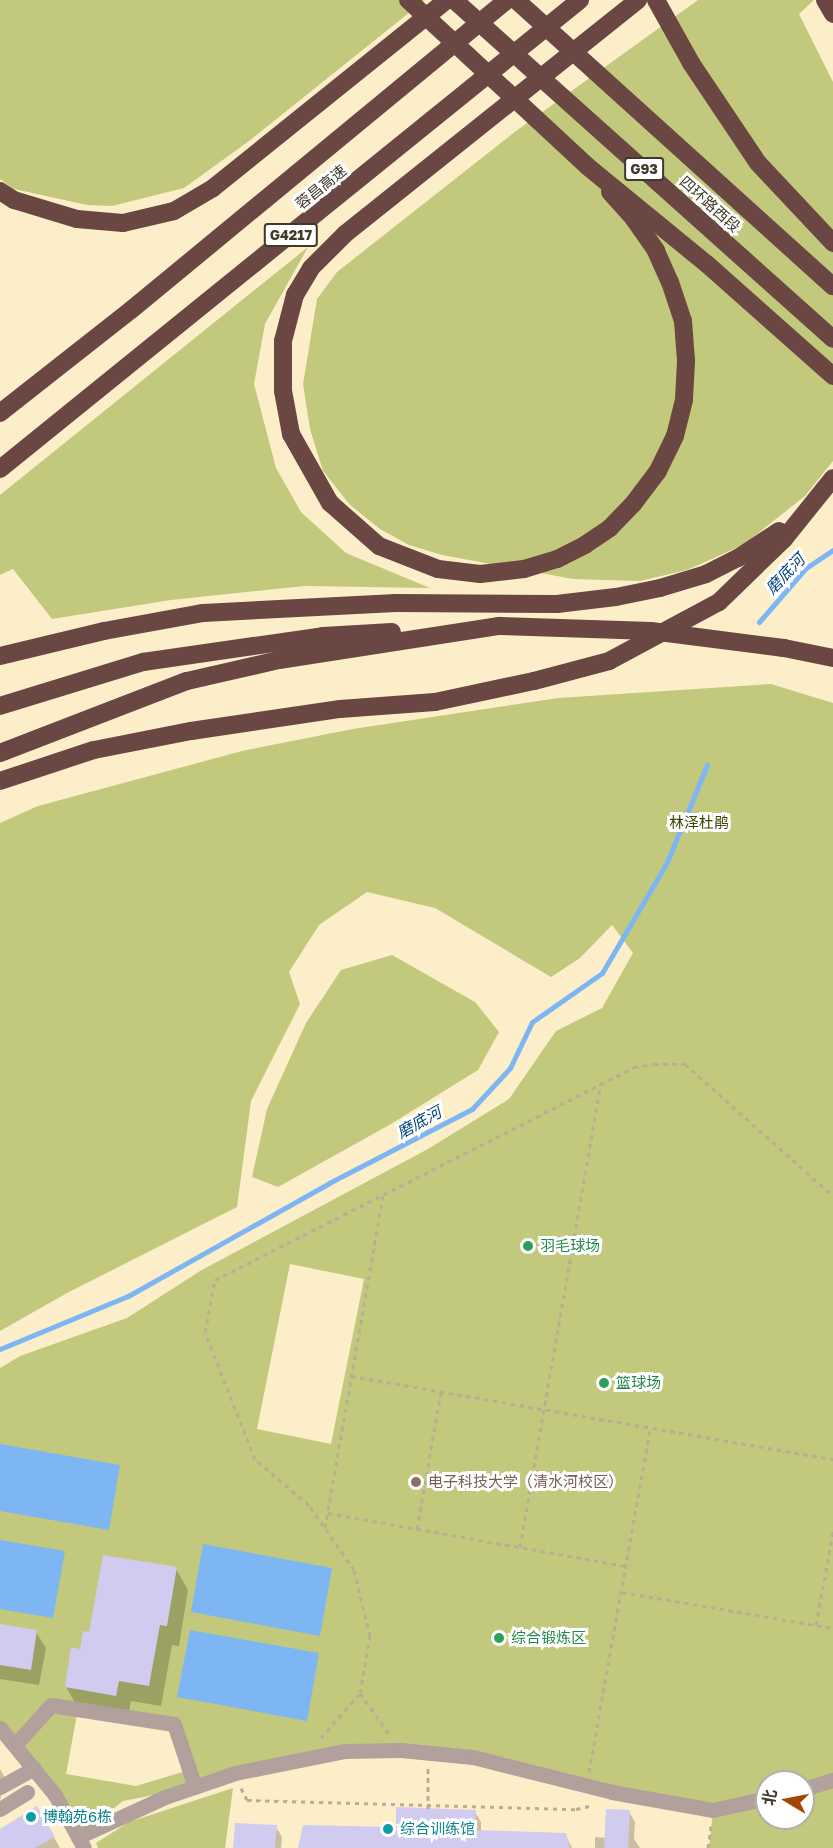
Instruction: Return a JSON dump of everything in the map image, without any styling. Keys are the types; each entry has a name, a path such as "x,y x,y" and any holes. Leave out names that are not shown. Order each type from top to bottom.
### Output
{"highway":[{"path":"408,0 587,166 708,265 833,376"},
{"path":"0,191 14,200 77,219 123,223 174,211 213,188 447,0"},
{"name":"四环路西段","path":"454,0 833,339"},
{"name":"蓉昌高速","path":"0,413 131,310 507,0"},
{"name":"四环路西段","path":"516,0 833,286"},
{"name":"蓉昌高速","path":"0,469 580,0"},
{"path":"587,166 634,219 656,251 683,321 686,361 684,400 675,436 658,471 633,504 610,528 585,545 557,559 524,568 480,574 438,569 379,546 330,503 308,469 291,434 283,391 283,341 295,295 311,268 345,234 638,0"},
{"path":"656,0 691,63 758,163 833,243"},
{"path":"825,0 833,14"},
{"path":"0,656 104,631 203,613 396,603 557,604 660,588 706,574 767,540 802,513 833,478"},
{"path":"0,781 94,750 147,739 340,709 435,702 534,681 609,661 719,602 784,539 833,478"},
{"path":"0,753 187,681 279,660 499,626"},
{"path":"0,706 143,662 322,636 499,626 651,631 784,648 833,658"}],"street":[{"path":"15,1745 51,1705 174,1724 195,1787"},
{"path":"0,1728 55,1795 81,1842 165,1797 235,1773 345,1751 401,1750 473,1757 586,1785 713,1810 755,1801"},
{"path":"0,1787 34,1768"},
{"path":"815,1785 833,1780"},
{"path":"0,1809 27,1792"}],"path":[{"path":"302,1760 360,1693 370,1636 354,1570 309,1505 255,1458 205,1332 215,1280 634,1067 685,1064 833,1196"},
{"path":"520,1547 601,1083"},
{"path":"325,1528 383,1194"},
{"path":"351,1376 833,1459"},
{"path":"417,1529 441,1392"},
{"path":"586,1785 650,1428"},
{"path":"327,1513 626,1566"},
{"path":"816,1625 833,1532"},
{"path":"622,1592 833,1628"},
{"path":"360,1693 401,1750"},
{"path":"428,1807 429,1753"},
{"path":"235,1773 247,1800 428,1807 576,1809 596,1805"},
{"path":"708,1848 713,1810"}],"green space":[{"path":"0,0 425,0 249,141 184,188 112,206 87,205 14,189 0,179"},
{"path":"698,0 814,0 799,14 833,82 833,461 805,496 743,545 687,570 640,581 573,579 442,555 409,545 380,529 350,505 323,471 310,429 303,384 317,299 337,272 516,131"},
{"path":"308,247 265,324 254,384 276,468 301,512 346,553 430,588 305,586 171,600 52,619 13,569 0,575 0,495"},
{"name":"电子科技大学（清水河校区）","path":"771,684 833,703 833,1848 709,1848 713,1811 473,1757 344,1751 195,1787 123,1801 78,1837 0,1728 0,1368 20,1356 127,1318 200,1271 428,1149 509,1099 556,1031 602,1008 633,953 612,925 580,958 551,977 435,908 367,892 319,925 289,972 300,1004 251,1101 237,1207 67,1293 0,1331 0,823 38,806 242,751 353,729 558,698","holes":["290,1264 364,1279 331,1444 257,1429","78,1709 174,1724 189,1770 136,1786 66,1774"]},
{"path":"392,955 475,1002 499,1032 478,1070 391,1124 278,1187 252,1177 267,1109 306,1023 341,970"},
{"path":"233,1788 225,1848 98,1848 96,1843 129,1822"}],"water":[{"path":"0,1444 120,1465 109,1530 0,1511"},
{"path":"0,1540 65,1551 53,1618 0,1609"},
{"path":"203,1544 332,1568 320,1636 191,1612"},
{"path":"190,1630 319,1653 307,1721 177,1697"}],"building":[{"path":"103,1555 177,1567 167,1626 160,1625 149,1686 119,1681 116,1696 65,1687 71,1647 80,1649 83,1631 89,1632"},
{"path":"0,1624 37,1630 31,1670 0,1665"},
{"name":"博翰苑6栋","path":"37,1806 55,1837 35,1848 0,1848 0,1829"},
{"name":"综合训练馆","path":"396,1807 476,1810 475,1830 566,1833 570,1848 298,1848 303,1825 396,1827"},
{"path":"606,1809 630,1810 628,1848 604,1848"},
{"path":"235,1823 277,1825 275,1848 233,1848"}],"waterway":[{"name":"磨底河","path":"759,622 806,568 833,550"},
{"name":"磨底河","path":"0,1349 128,1296 329,1183 472,1109 510,1068 532,1022 602,973 667,862 707,765"}],"place":[{"name":"羽毛球场","path":"528,1246"},
{"name":"篮球场","path":"604,1383"},
{"name":"电子科技大学（清水河校区）","path":"416,1482"},
{"name":"综合锻炼区","path":"499,1638"},
{"name":"博翰苑6栋","path":"31,1817"},
{"name":"综合训练馆","path":"388,1829"}],"park label":[{"name":"林泽杜鹃","path":"699,823"}]}
